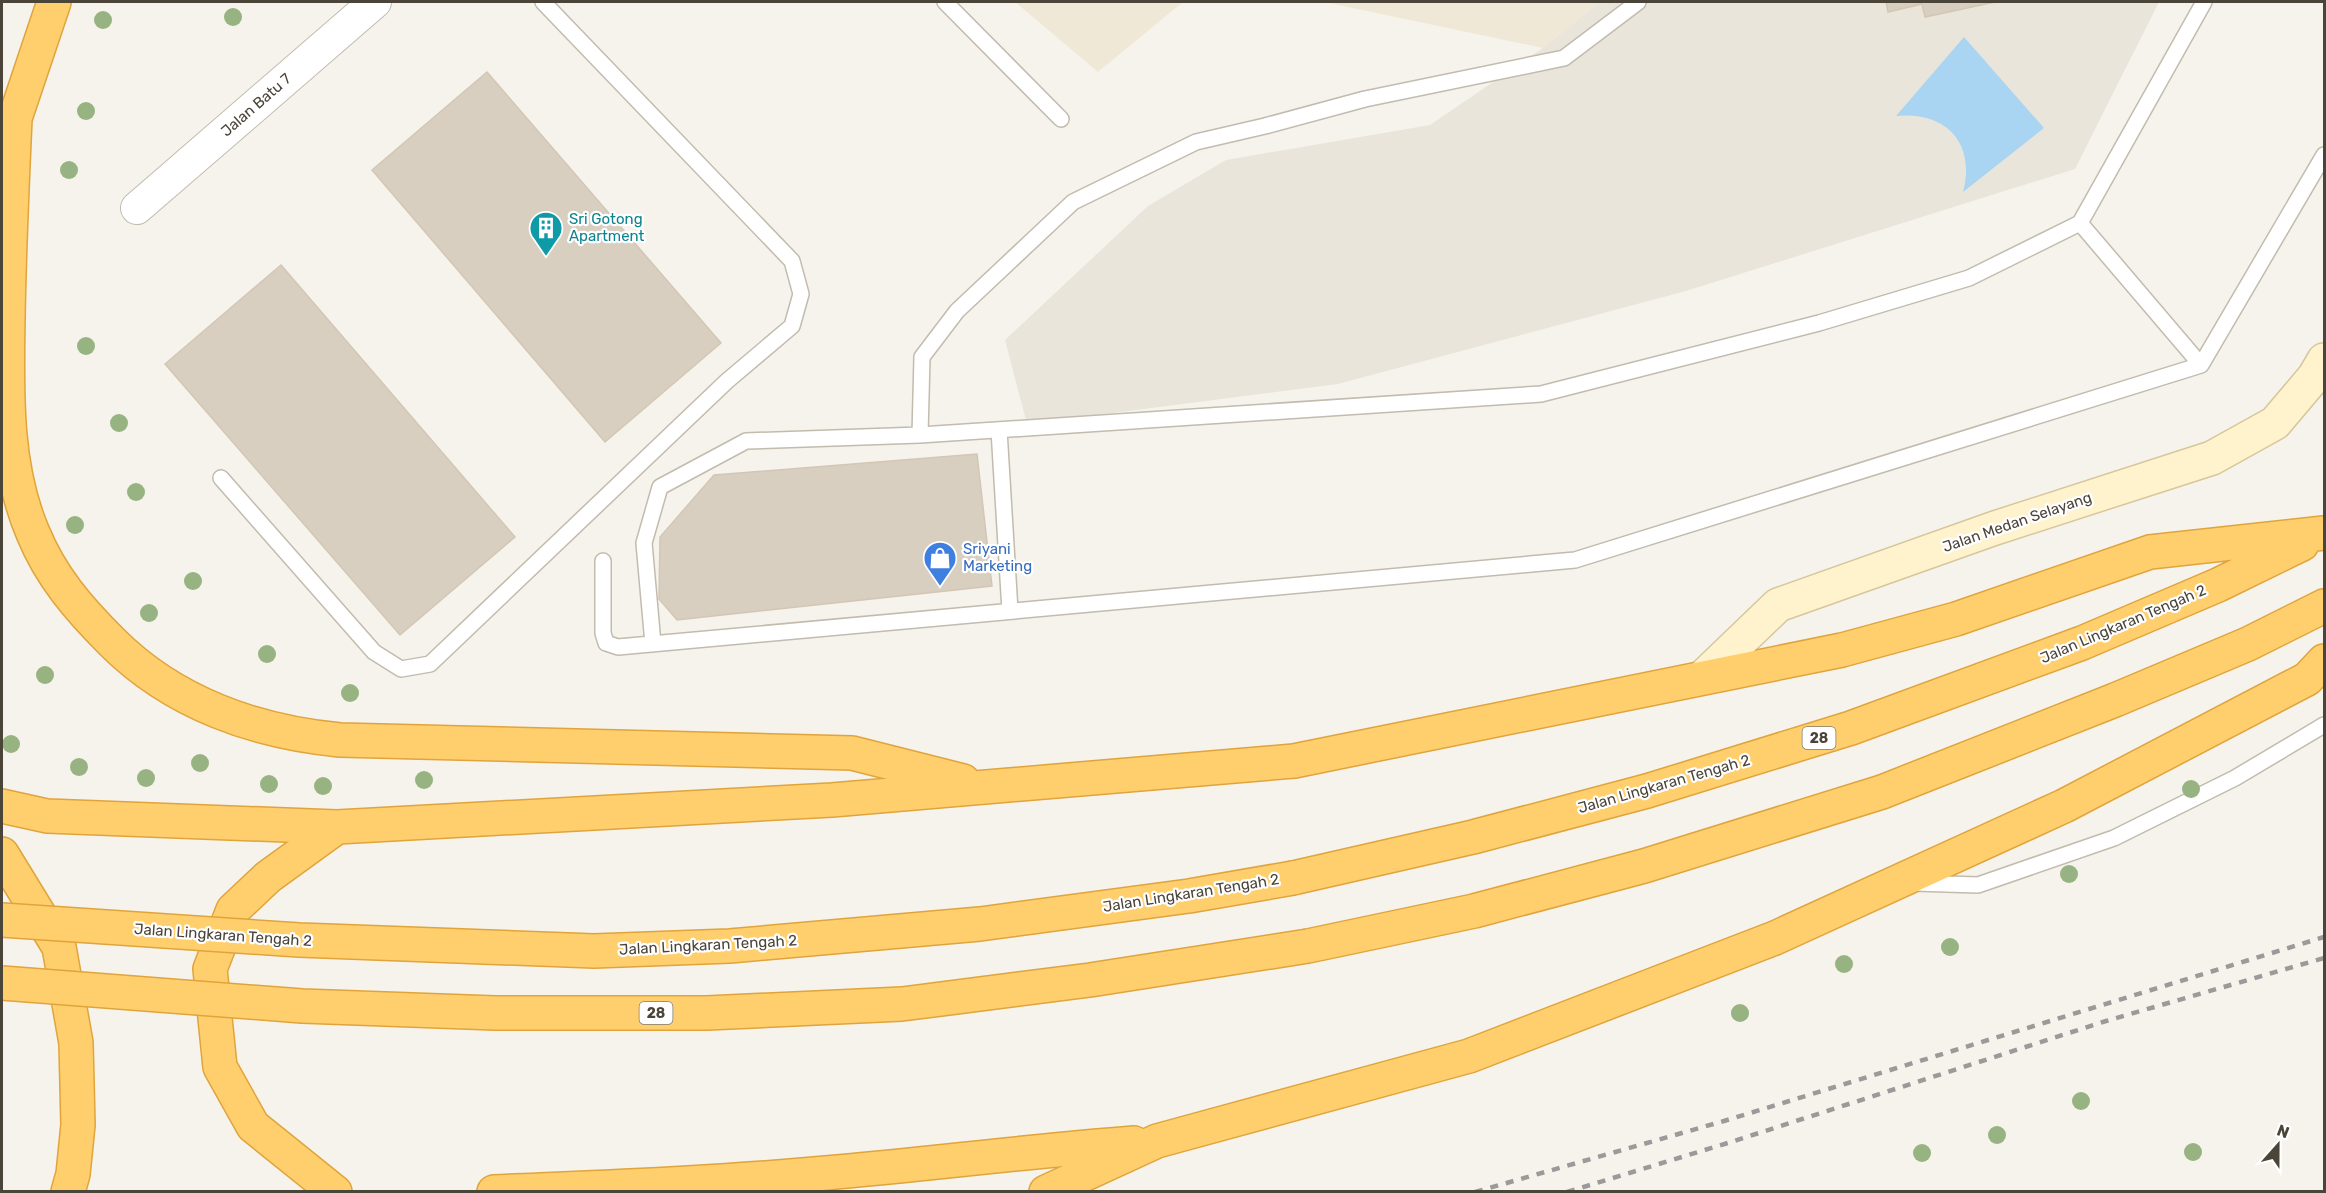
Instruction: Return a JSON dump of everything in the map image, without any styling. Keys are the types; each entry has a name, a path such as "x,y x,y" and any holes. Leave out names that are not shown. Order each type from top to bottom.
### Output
{"highway":[{"path":"2,158 54,2"},
{"path":"15,118 7,410 20,492 32,532 65,590 84,615 130,661 177,694 238,719 273,730 307,737 340,740 852,753 988,787"},
{"path":"2,806 47,816 337,827 832,800 1294,761 1842,650 1956,619 2150,552 2324,533"},
{"name":"Jalan Lingkaran Tengah 2","path":"2,920 298,940 594,951 730,946 980,924 1189,896 1293,878 1473,837 1647,792 1851,728 2082,643 2217,585 2324,533"},
{"name":"28","path":"2,983 302,1006 495,1013 707,1013 902,1004 1090,980 1308,946 1474,911 1644,866 1882,792 2115,700 2248,644 2325,606"},
{"path":"1046,1191 1156,1142 1469,1056 1776,938 2064,806 2307,679 2325,661"},
{"path":"335,1191 254,1126 220,1067 210,969 233,910 268,877 337,827"},
{"path":"2,854 59,947 76,1043 78,1125 73,1174 68,1191"},
{"path":"494,1191 682,1183 826,1173 1037,1150 1156,1142"}],"street":[{"name":"Jalan Batu 7","path":"136,208 375,2"},
{"name":"Jalan Medan Selayang","path":"1702,678 1778,605 1995,528 2212,458 2275,423 2314,377 2325,360"}],"lane":[{"path":"221,478 374,652 400,669 430,664 727,381 792,326 801,294 792,261 543,2"},
{"path":"945,2 1061,119"},
{"path":"920,435 922,357 957,311 1073,202 1196,142 1365,99 1564,58 1638,2"},
{"path":"653,644 644,543 660,487 746,441 920,435 1541,394 1819,324 1970,278 2080,223 2204,2"},
{"path":"603,561 603,633 606,643 618,647 1575,560 2201,365 2325,155"},
{"path":"2080,223 2201,365"},
{"path":"999,430 1010,611"},
{"path":"1898,882 1978,885 2114,838 2235,778 2325,725"}],"shaded area":[{"path":"1015,2 1183,2 1098,72"},
{"path":"1324,2 1599,2 1543,48"},
{"path":"1599,2 2159,2 2075,169 1686,291 1338,384 1027,424 1005,340 1148,206 1226,160 1430,125 1543,48"}],"water":[{"path":"1964,37 2044,128 1963,192 1966,174 1965,159 1961,145 1953,134 1943,125 1929,119 1896,116"}],"building":[{"path":"1886,2 1995,2 1925,17 1922,4 1888,12"},
{"name":"Sri Gotong Apartment","path":"487,72 721,343 605,442 372,170"},
{"path":"281,265 515,537 400,635 165,364"},
{"path":"977,454 992,586 677,620 659,599 660,537 714,475"}],"railway":[{"path":"1475,1192 1724,1121 2324,937"},
{"path":"1567,1192 1731,1142 2106,1021 2324,958"}],"place":[{"name":"Sri Gotong Apartment","path":"546,257"},
{"name":"Sriyani Marketing","path":"940,587"}]}
